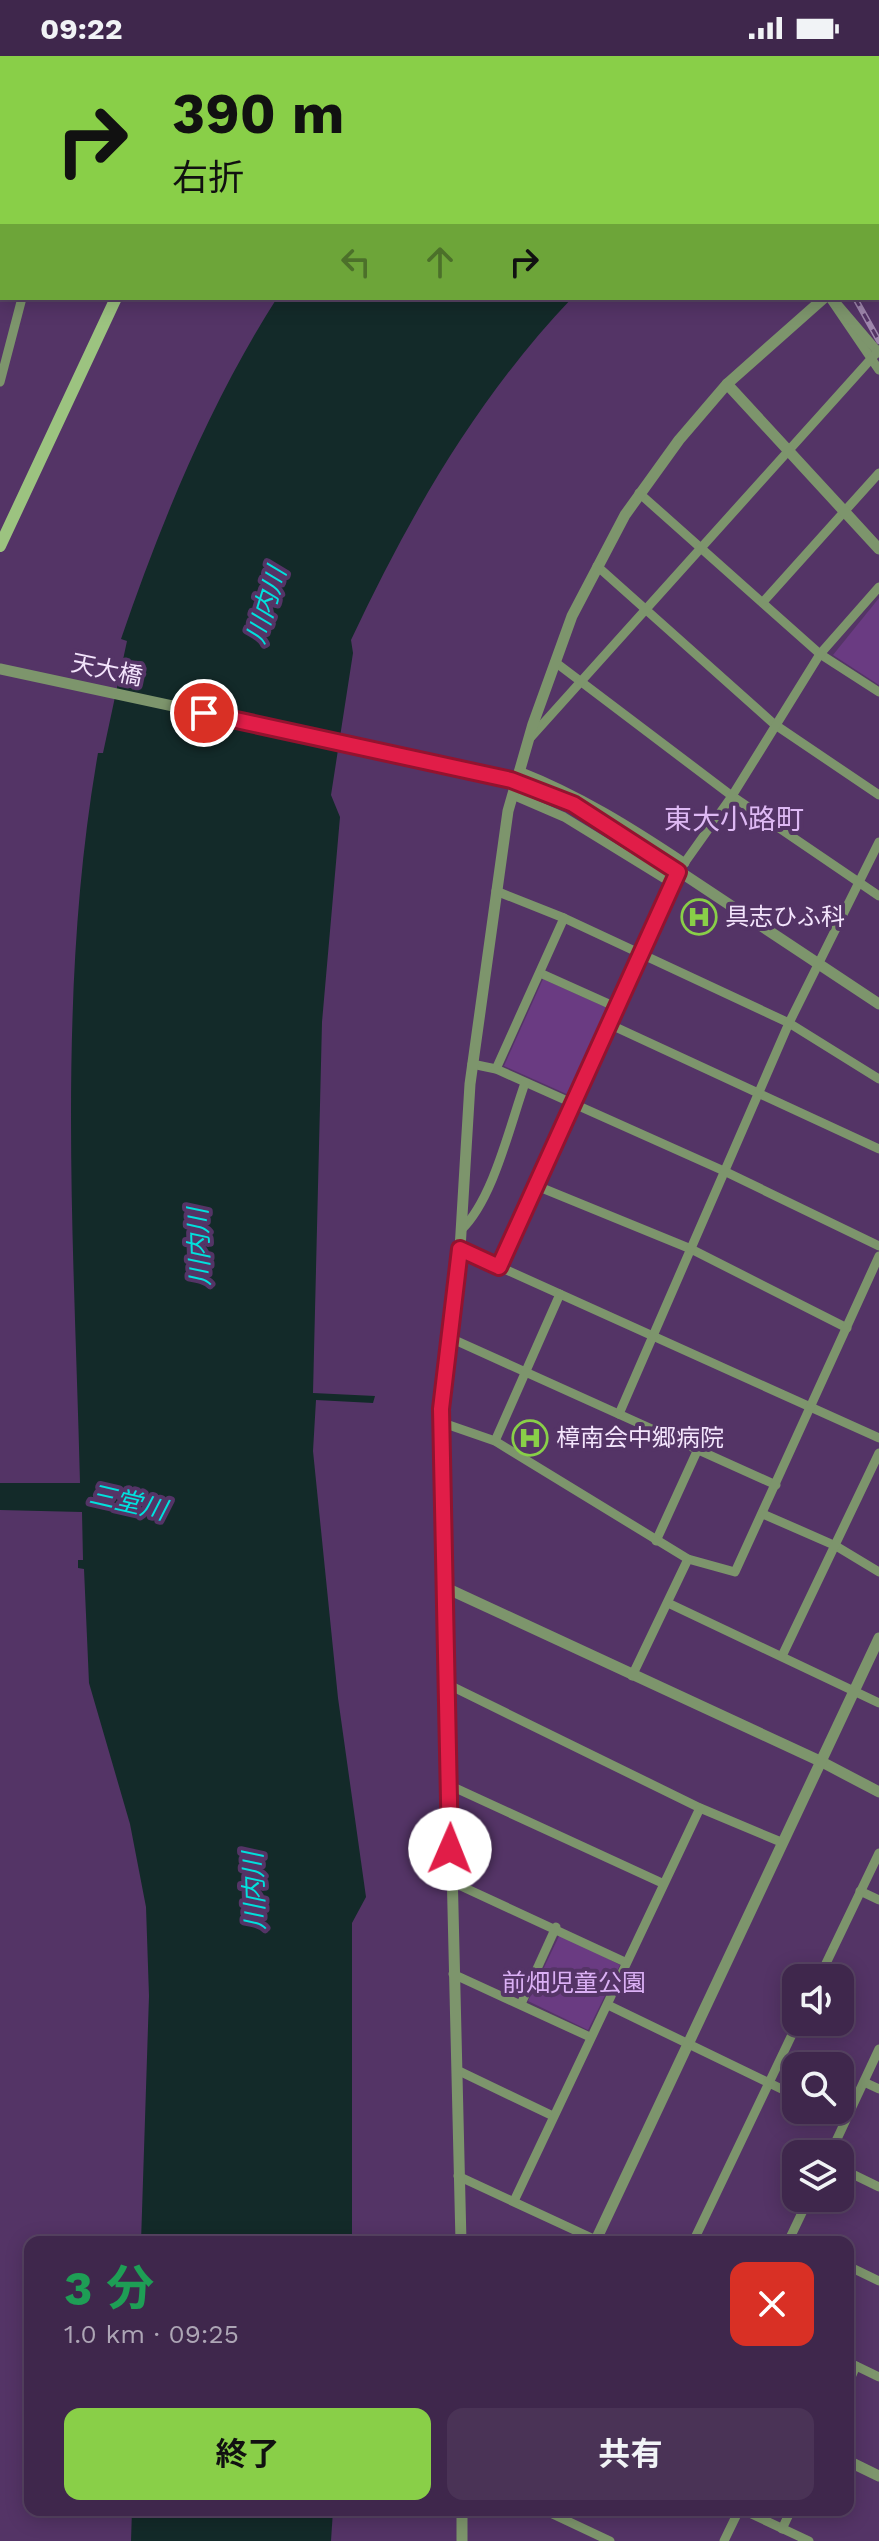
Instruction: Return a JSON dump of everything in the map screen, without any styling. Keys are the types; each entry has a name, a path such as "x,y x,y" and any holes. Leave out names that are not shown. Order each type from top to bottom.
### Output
{"main road":[{"path":"0,546 115,300"}],"street":[{"path":"0,382 21,300"},
{"path":"461,2236 450,1881 451,1786 444,1587 443,1423 448,1337 460,1249 472,1064 513,795 555,662 597,566 639,493 727,384 827,300"},
{"path":"830,300 879,370"},
{"path":"528,740 879,351 831,300"},
{"path":"727,384 879,549"},
{"path":"763,602 879,473"},
{"path":"639,493 820,654 879,692"},
{"path":"597,566 774,724 879,795"},
{"path":"499,1267 673,884 820,654 879,587"},
{"path":"555,662 580,684 732,796 879,896"},
{"name":"天大橋","path":"0,669 486,773 573,804 682,868 879,1004"},
{"path":"519,771 566,790 615,816 682,868"},
{"path":"513,795 564,817 673,884"},
{"path":"619,1414 789,1023 879,842"},
{"path":"496,891 564,918 789,1023 879,1079"},
{"path":"496,1069 564,918"},
{"path":"540,973 618,1008"},
{"path":"611,1025 879,1149"},
{"path":"472,1064 496,1069 724,1171 879,1246"},
{"path":"461,1230 472,1219 491,1178 525,1083"},
{"path":"537,1186 691,1249 847,1328"},
{"path":"460,1249 879,1438"},
{"path":"443,1423 495,1441 688,1559 735,1572 879,1256"},
{"path":"495,1441 560,1294"},
{"path":"448,1337 527,1370 776,1485"},
{"path":"656,1541 698,1449"},
{"path":"782,1656 879,1453"},
{"path":"763,1514 836,1546 879,1572"},
{"path":"632,1676 688,1559"},
{"path":"444,1587 822,1762 879,1792"},
{"path":"668,1603 879,1703"},
{"path":"598,2236 879,1638"},
{"path":"447,1684 700,1808 781,1842"},
{"path":"451,1786 662,1883"},
{"path":"514,2201 700,1808"},
{"path":"826,1964 879,1853"},
{"path":"450,1881 556,1927 625,1962"},
{"path":"860,1891 879,1900"},
{"path":"521,2004 556,1927"},
{"path":"453,1974 590,2037"},
{"path":"608,2005 782,2090"},
{"path":"696,2236 791,2036"},
{"path":"854,2101 879,2049"},
{"path":"457,2070 553,2116"},
{"path":"864,2082 879,2089"},
{"path":"854,2175 879,2187"},
{"path":"458,2176 586,2236"},
{"path":"793,2236 803,2212"},
{"path":"854,2269 879,2281"},
{"path":"854,2365 879,2377"},
{"path":"854,2464 879,2476"},
{"path":"462,2516 462,2541"},
{"path":"566,2516 610,2541"},
{"path":"724,2541 738,2516"},
{"path":"754,2516 807,2541"},
{"path":"782,2529 788,2516"}],"green space":[{"path":"879,598 879,685 833,655"},
{"path":"543,979 612,1010 571,1096 504,1066"},
{"name":"前畑児童公園","path":"560,1934 620,1965 588,2030 528,2001"}],"water":[{"path":"276,300 570,300 505,376 475,418 422,503 373,594 351,640 353,653 331,795 340,817 322,1022 313,1393 375,1396 373,1403 316,1400 313,1451 338,1698 366,1897 352,1923 352,2236 141,2236 149,1996 146,1907 130,1824 89,1683 84,1569 78,1568 78,1560 83,1560 82,1512 0,1510 0,1483 80,1483 72,1209 72,1025 85,843 98,753 103,753 127,641 121,639 153,551 209,421"},
{"path":"132,2516 333,2516 331,2541 131,2541"}],"railway":[{"path":"856,300 879,341"}],"place":[{"name":"具志ひふ科","path":"699,917"},
{"name":"樟南会中郷病院","path":"530,1438"}],"district":[{"name":"東大小路町","path":"734,819"}],"route":[{"path":"204,713 511,780 573,804 678,872 499,1267 460,1249 441,1409 450,1849"}],"water label":[{"name":"川内川","path":"266,605"},
{"name":"川内川","path":"199,1247"},
{"name":"三堂川","path":"128,1502"},
{"name":"川内川","path":"254,1891"}]}
